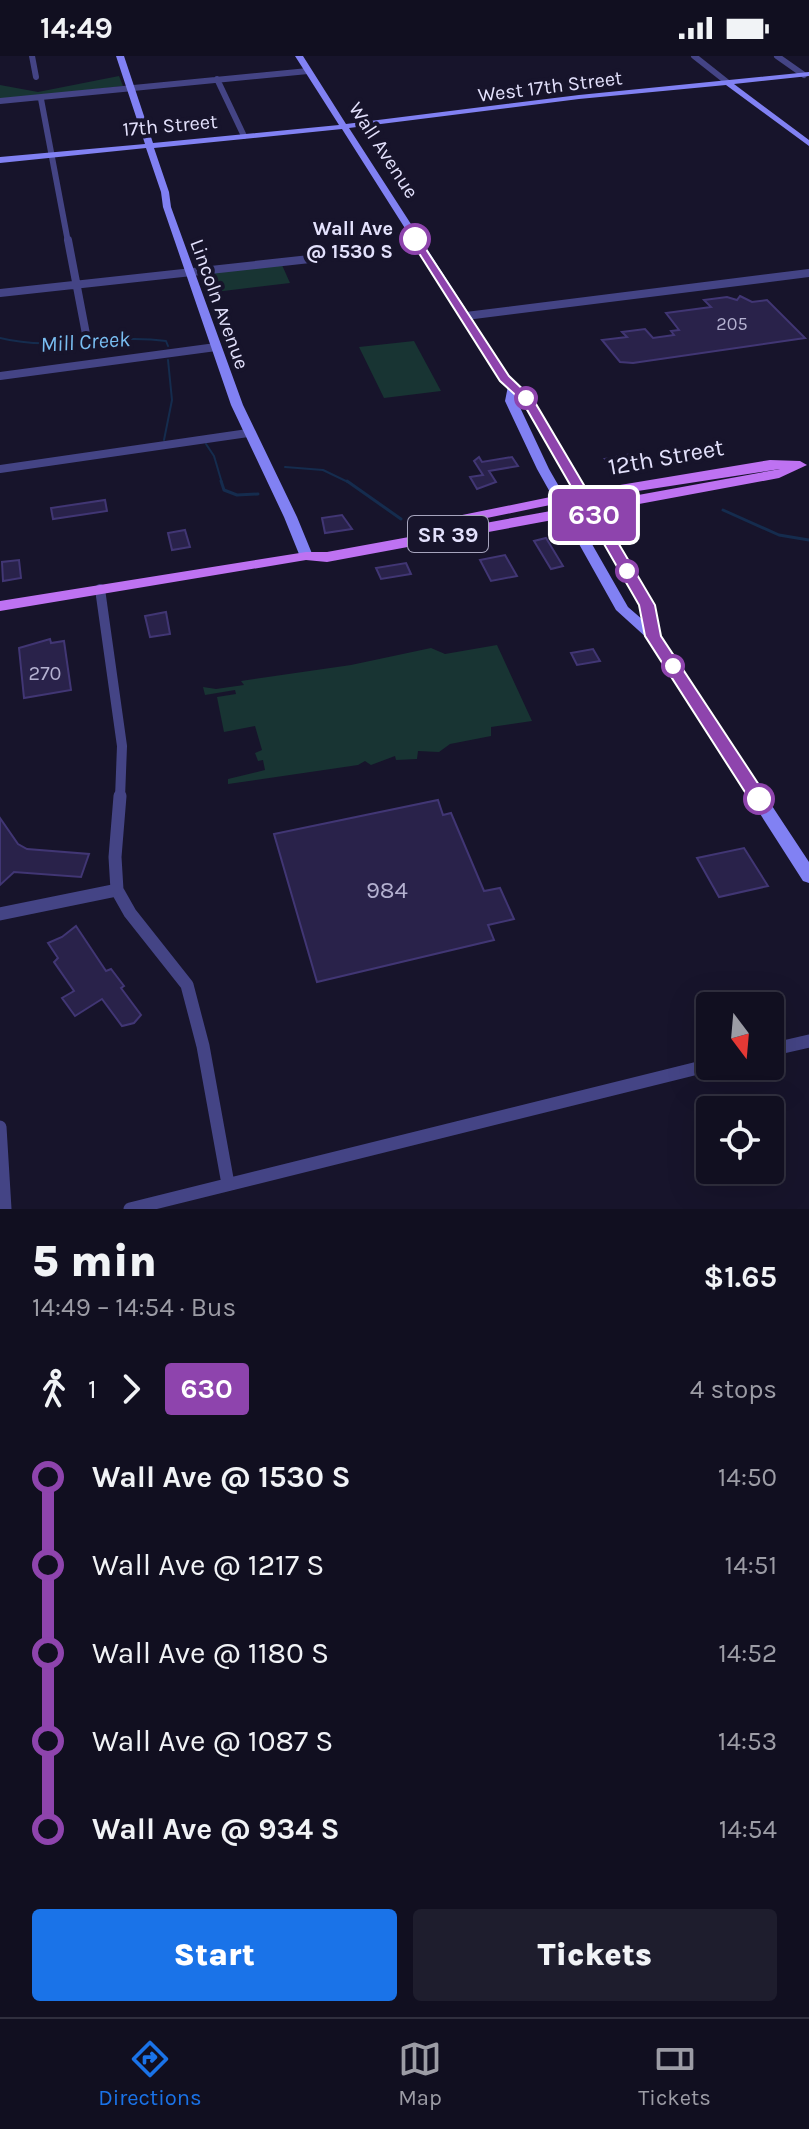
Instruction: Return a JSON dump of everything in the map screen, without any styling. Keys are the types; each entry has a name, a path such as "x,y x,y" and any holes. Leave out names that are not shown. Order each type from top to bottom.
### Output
{"main road":[{"name":"12th Street","path":"0,606 306,556 327,557 564,505 779,474 805,464"}],"street":[{"path":"32,56 36,77"},
{"name":"Lincoln Avenue","path":"120,56 216,347 248,433 288,507 306,556"},
{"path":"694,56 809,144"},
{"path":"777,56 806,75"},
{"name":"Wall Avenue","path":"299,57 512,388 527,399 647,605 653,636"},
{"path":"0,101 41,99 128,78 217,79 308,71"},
{"name":"West 17th Street","path":"343,126 806,75"},
{"path":"217,79 244,136"},
{"path":"41,99 86,334"},
{"name":"17th Street","path":"0,160 343,126"},
{"path":"0,293 319,258"},
{"path":"466,316 809,273"},
{"path":"0,376 216,347"},
{"name":"Wall Avenue","path":"512,388 511,401 564,505 623,610 653,636 809,876"},
{"path":"0,469 248,433"},
{"path":"100,589 122,749 119,833 115,857 117,890 130,913 187,985 203,1046 228,1184"},
{"path":"0,914 117,890"},
{"path":"784,1047 809,1041"},
{"path":"130,1209 696,1068"},
{"path":"0,1127 5,1209"}],"green space":[{"path":"119,76 123,86 0,100 0,85 38,92"},
{"path":"282,265 290,283 215,292 208,273"},
{"path":"414,341 441,391 384,398 359,347"},
{"path":"497,645 532,721 491,727 491,736 450,744 439,752 418,751 417,759 396,760 395,756 371,765 365,761 358,765 228,784 228,779 265,770 263,760 258,761 255,753 262,750 255,726 224,732 217,697 236,694 235,690 205,695 203,687 216,689 244,685 241,681 351,665 431,648 445,654"}],"building":[{"path":"740,296 752,302 767,300 805,338 633,363 620,362 602,340 627,337 622,332 645,329 653,338 674,335 671,331 679,330 666,313 711,307 704,300 727,297 737,300"},
{"path":"631,454 639,466 616,470 605,459"},
{"path":"479,457 482,462 512,457 518,466 489,471 496,482 477,489 470,477 483,475 474,461"},
{"path":"105,500 107,511 53,519 51,508"},
{"path":"342,515 352,529 325,533 322,518"},
{"path":"185,530 190,547 172,550 168,533"},
{"path":"546,538 563,566 551,569 534,541"},
{"path":"505,555 517,576 491,581 480,560"},
{"path":"19,560 21,578 3,581 2,562"},
{"path":"406,563 411,574 381,579 376,568"},
{"path":"166,612 170,634 150,637 145,616"},
{"path":"50,639 51,643 64,641 71,690 24,698 19,648"},
{"path":"593,649 600,661 577,665 571,653"},
{"path":"438,800 443,815 451,813 484,891 500,888 514,919 488,925 494,940 317,982 274,834"},
{"path":"0,818 18,844 27,849 89,854 81,877 14,872 0,885"},
{"path":"744,848 768,886 719,897 697,858"},
{"path":"76,926 106,971 111,969 124,986 121,988 141,1015 134,1023 122,1026 102,999 75,1016 62,998 74,991 54,962 58,958 48,943"}],"waterway":[{"name":"Mill Creek","path":"0,338 41,343 145,339 166,341 168,346"},
{"name":"Mill Creek","path":"164,440 172,400 168,360"},
{"name":"Mill Creek","path":"206,444 214,456 222,483"},
{"name":"Mill Creek","path":"285,467 323,470 350,483"},
{"name":"Mill Creek","path":"221,481 224,490 237,495 258,494"},
{"name":"Mill Creek","path":"350,483 401,519"},
{"name":"Mill Creek","path":"723,510 779,535 809,540"}],"bus line":[{"name":"630","path":"415,239 505,378 512,388 527,399 647,605 653,636 759,799"}],"place":[{"name":"Wall Ave @ 1530 S","path":"415,239"}]}
